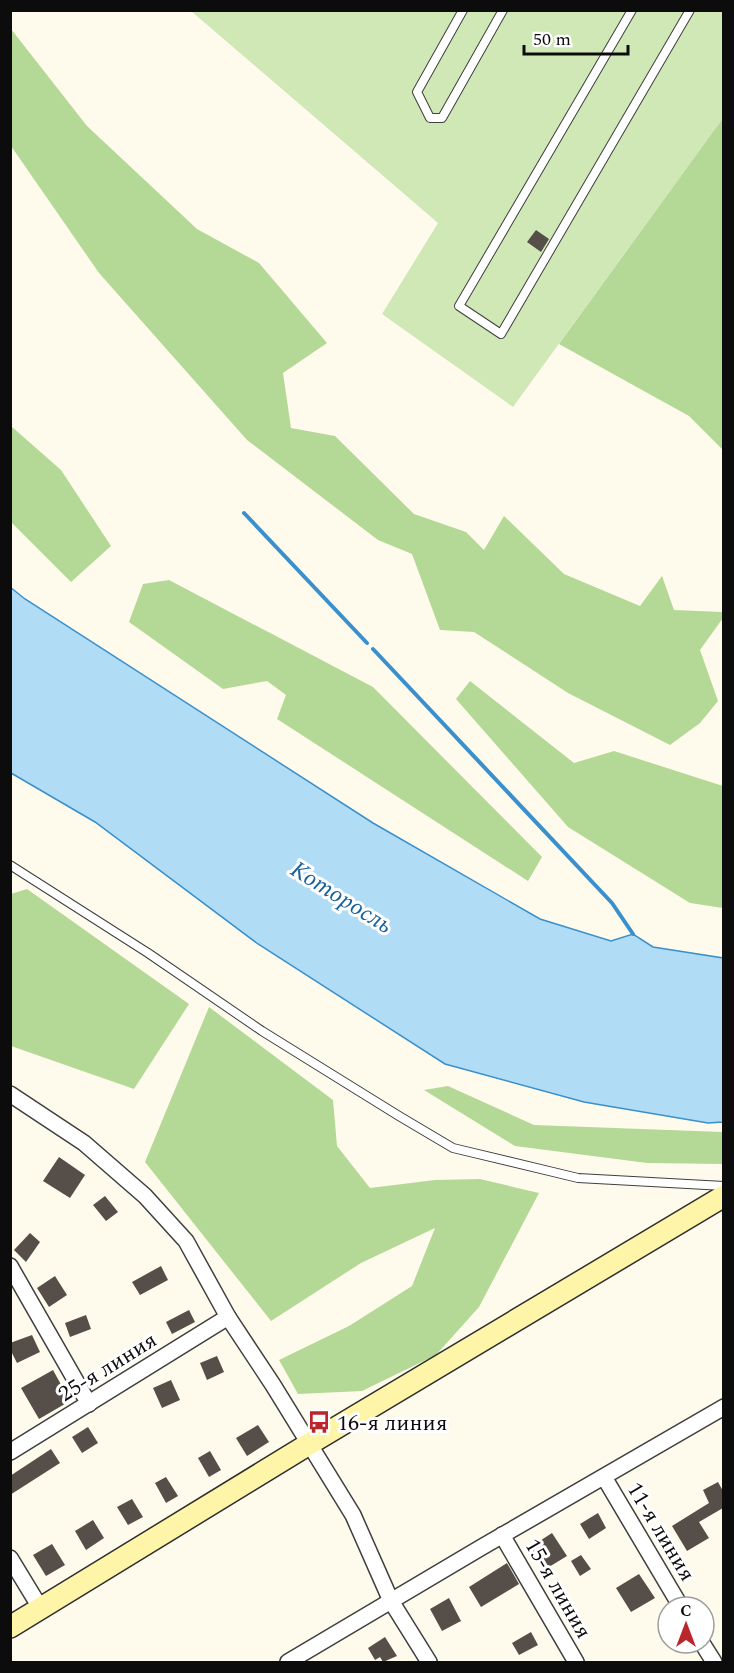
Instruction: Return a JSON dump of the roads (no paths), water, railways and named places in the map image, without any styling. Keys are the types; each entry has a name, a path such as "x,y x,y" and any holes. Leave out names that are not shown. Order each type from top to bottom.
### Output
{"street":[{"path":"10,1094 84,1143 145,1196 186,1241 228,1317 353,1515 391,1601 429,1662"},
{"path":"10,1628 309,1444 723,1197"},
{"path":"10,1266 90,1404"},
{"name":"25-я линия","path":"10,1452 228,1317"},
{"path":"288,1662 723,1407"},
{"name":"11-я линия","path":"604,1478 674,1595"},
{"name":"15-я линия","path":"502,1535 576,1662"},
{"path":"10,1558 41,1609"}],"lane":[{"path":"463,10 417,92 430,118 442,118 503,10"},
{"path":"632,10 459,306 501,334 690,10"},
{"path":"10,865 148,953 262,1031 453,1148 578,1178 723,1186"}],"water":[{"name":"Которосль","path":"10,587 25,599 373,823 540,919 611,941 633,934 653,947 723,958 723,1122 708,1123 584,1102 445,1064 258,944 95,822 11,773"}],"waterway":[{"path":"244,513 367,643"},
{"path":"373,649 612,903 633,934"}],"place":[{"name":"16-я линия","path":"319,1422"}]}
